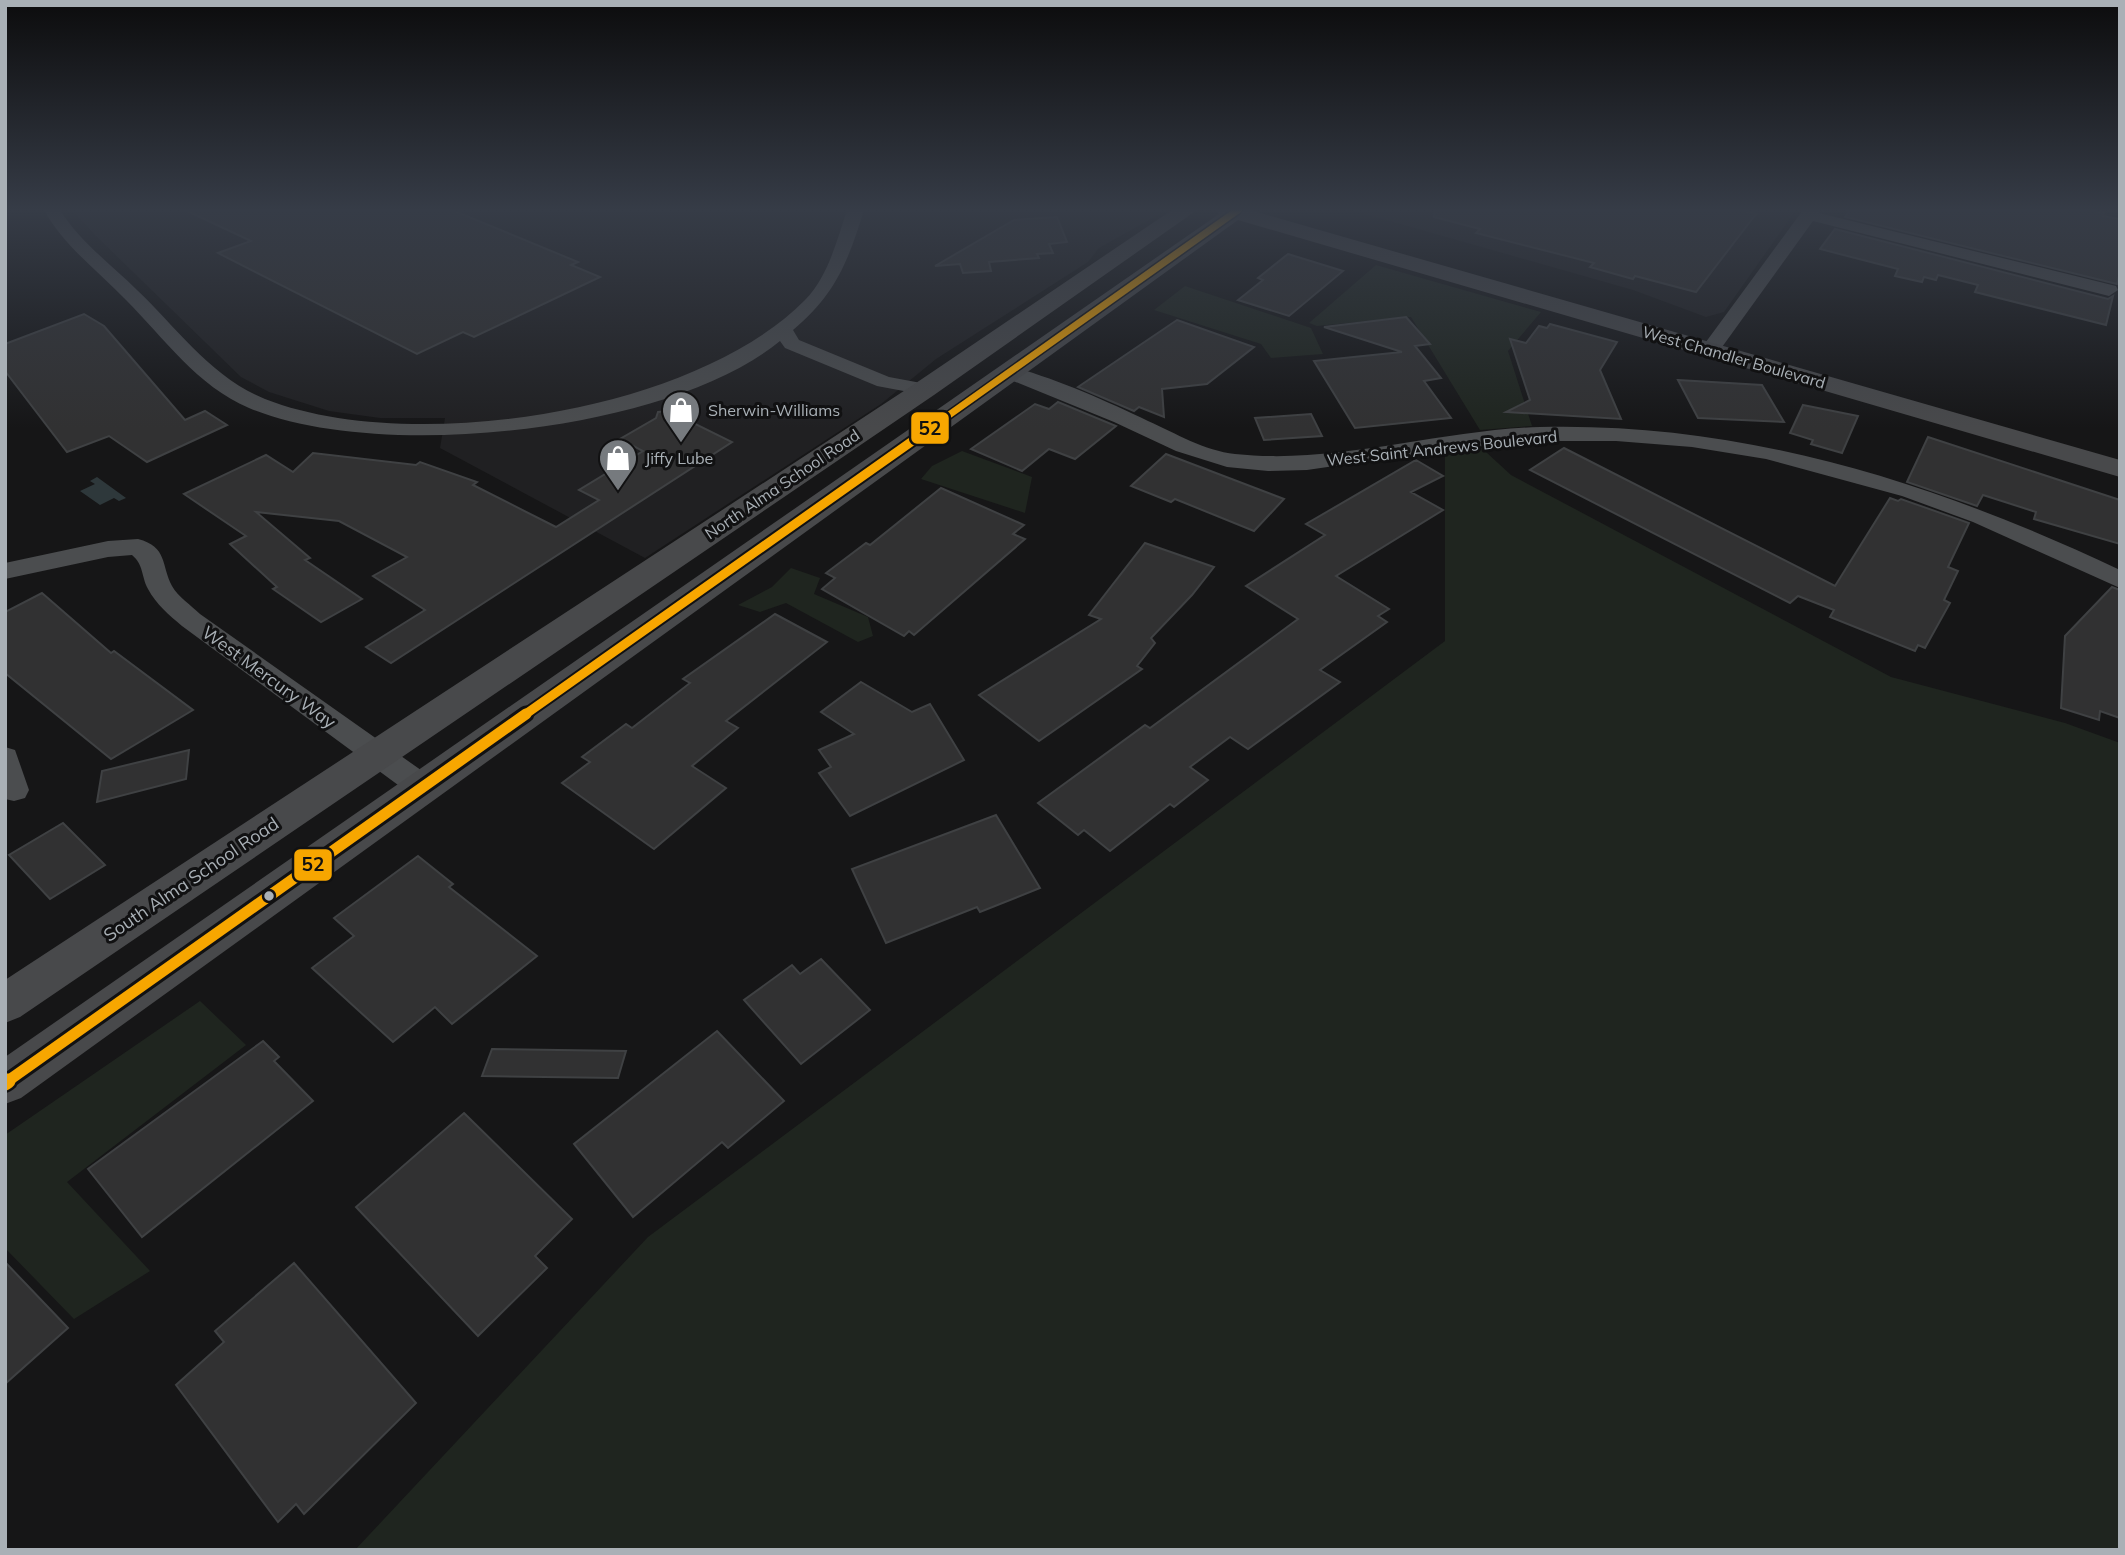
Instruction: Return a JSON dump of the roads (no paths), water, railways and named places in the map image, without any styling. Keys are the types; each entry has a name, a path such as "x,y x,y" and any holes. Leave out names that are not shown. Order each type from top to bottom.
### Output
{"main road":[{"name":"North Alma School Road","path":"377,754 1080,283"},
{"path":"5,1083 1133,283"},
{"name":"West Chandler Boulevard","path":"1499,283 2120,447"},
{"name":"West Chandler Boulevard","path":"1629,303 1717,341 2120,469"},
{"path":"838,492 875,445 929,406 933,395 925,389"},
{"name":"South Alma School Road","path":"5,1004 377,754"}],"street":[{"path":"119,283 215,378 255,404 323,424 398,431 458,431 501,427 582,413 698,377 738,359 783,330 813,303 826,283"},
{"path":"1717,341 1759,283"},
{"path":"2080,283 2109,290"},
{"path":"783,330 792,344 884,382 925,389"},
{"name":"West Saint Andrews Boulevard","path":"1008,372 1135,423 1184,446 1227,460 1268,464 1307,463 1538,434 1601,435 1749,449 1824,464 1902,486 2048,544 2120,580"},
{"name":"West Mercury Way","path":"5,571 108,549 138,547 154,561 155,579 165,596 191,620 424,788"},
{"path":"5,758 14,790"}],"place":[{"name":"Sherwin-Williams","path":"681,444"},
{"name":"Jiffy Lube","path":"618,492"}]}
